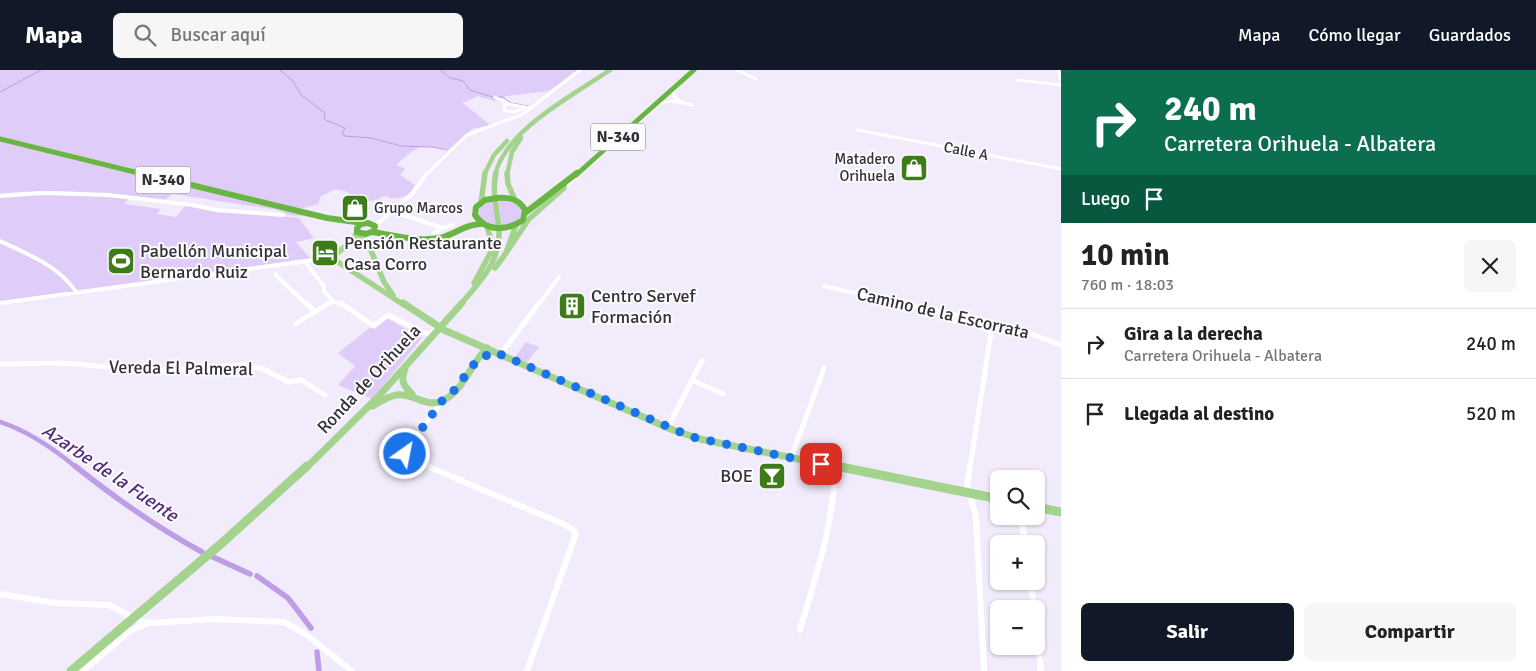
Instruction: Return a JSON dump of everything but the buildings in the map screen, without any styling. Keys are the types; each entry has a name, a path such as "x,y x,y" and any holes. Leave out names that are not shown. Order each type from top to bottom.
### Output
{"highway":[{"name":"N-340","path":"0,139 327,218 365,223 373,230 418,239 435,239 454,234 472,224 504,228 516,225 523,220 526,213 564,187 694,70"},
{"path":"481,203 497,198 532,204 541,202"},
{"path":"517,201 526,213"},
{"name":"N-340","path":"327,218 362,234 373,230 436,236 458,228 475,215 475,210 481,203"},
{"path":"475,215 484,225"},
{"path":"357,231 359,225 365,223"}],"main road":[{"name":"Ronda de Orihuela","path":"71,671 290,482 407,365 493,265 499,251 500,235 494,175 498,162 506,148 525,130 610,70"},
{"path":"517,201 509,188 506,172 513,150 519,139 572,96"},
{"path":"481,203 481,185 491,160 510,138 553,110"},
{"path":"470,293 490,275 529,219 564,187"},
{"path":"452,314 475,282 492,250 493,242 484,225"},
{"path":"506,253 516,225"},
{"path":"367,241 373,230"},
{"path":"357,231 354,239 336,255 340,264 399,300 437,327 668,427 700,439 990,498"},
{"path":"354,239 359,238 367,241 380,275 391,293 399,300"},
{"path":"367,281 376,280 380,275"},
{"path":"473,343 480,350 478,359"},
{"path":"353,421 389,396 406,394 431,402 442,401 452,393 487,348"},
{"path":"478,359 498,353"},
{"path":"407,365 402,376 402,385 416,397"},
{"path":"1045,509 1061,512"}],"street":[{"path":"373,230 382,218 412,194 424,176 467,134 510,120 580,70"},
{"path":"737,70 756,79"},
{"path":"1058,70 1061,80"},
{"path":"1017,80 1061,85"},
{"path":"678,100 674,93 680,83"},
{"path":"573,179 660,103 672,100 678,100 692,105 672,100 664,97"},
{"path":"494,98 528,108"},
{"path":"496,102 503,102"},
{"path":"503,102 504,110 506,111 516,112 528,108"},
{"name":"Calle A","path":"858,129 871,134 1061,169"},
{"path":"0,196 51,193 108,195 192,205 216,210 283,215"},
{"path":"392,211 442,228"},
{"path":"365,223 382,218"},
{"path":"434,233 442,228 453,225"},
{"path":"0,241 53,266 64,274 76,293"},
{"path":"0,303 322,260 336,255"},
{"path":"322,260 340,264"},
{"path":"305,262 324,286 324,290 334,300 337,300 374,326 388,316 424,333 431,334 437,327"},
{"path":"275,274 315,312"},
{"path":"498,353 559,277"},
{"name":"Camino de la Escorrata","path":"824,286 1021,330 1061,345"},
{"path":"296,324 334,300"},
{"path":"950,314 949,320 991,332 967,486 976,516 984,671"},
{"path":"668,427 702,361"},
{"name":"Vereda El Palmeral","path":"0,364 63,363 153,371 244,365 263,369 289,382 301,380 326,395"},
{"path":"791,458 824,368"},
{"path":"692,380 723,394"},
{"path":"442,401 406,450 407,457 473,487 563,524 572,529 576,534 527,671"},
{"path":"431,402 434,408 432,415"},
{"path":"800,630 818,566 830,511 836,480 835,467"},
{"path":"0,594 55,603 109,605 128,615"},
{"path":"139,620 148,622 215,619 284,622 304,632 352,671"},
{"path":"83,671 130,631 148,622"},
{"path":"1039,655 1041,671"}],"shaded area":[{"path":"0,70 577,70 549,91 506,96 494,101 478,96 463,103 490,125 472,129 448,150 425,146 414,150 403,159 396,165 405,169 400,175 415,185 405,196 394,198 389,198 389,196 380,197 380,199 365,202 353,201 348,192 336,189 321,196 318,204 300,209 0,137"},
{"path":"0,141 314,217 288,215 278,210 173,194 164,200 62,191 0,194"},
{"path":"65,193 128,199 124,204 161,209 157,214 176,217 186,205 214,210 299,218 314,238 296,242 310,258 0,303 0,197"},
{"path":"498,199 518,204 522,211 520,219 502,226"},
{"path":"493,200 497,226 479,218 479,208"},
{"path":"387,318 422,338 372,399 338,385 355,366 338,353 371,327 374,329"},
{"path":"526,342 539,347 527,362 515,357"}],"waterway":[{"path":"0,92 41,70"},
{"path":"280,70 293,81 301,95 325,113 324,118 326,120 345,128 342,134 345,136 371,138 401,146 433,147 447,150"},
{"path":"441,70 450,78 463,81 470,90 493,97 503,97 511,103 528,106"},
{"name":"Azarbe de la Fuente","path":"0,422 21,430 40,441 77,468"},
{"name":"Azarbe de la Fuente","path":"75,466 137,512 202,552"},
{"name":"Azarbe de la Fuente","path":"213,557 250,574"},
{"name":"Azarbe de la Fuente","path":"257,576 288,598 311,628"},
{"name":"Azarbe de la Fuente","path":"317,652 319,671"}],"place":[{"name":"Matadero Orihuela","path":"914,168"},
{"name":"Grupo Marcos","path":"355,208"},
{"name":"Pensión Restaurante Casa Corro","path":"325,253"},
{"name":"Pabellón Municipal Bernardo Ruiz","path":"121,261"},
{"name":"Centro Servef Formación","path":"572,306"},
{"name":"BOE","path":"772,476"}],"route":[{"path":"405,454 442,401 452,393 478,359 495,352 692,437 821,464"}]}
